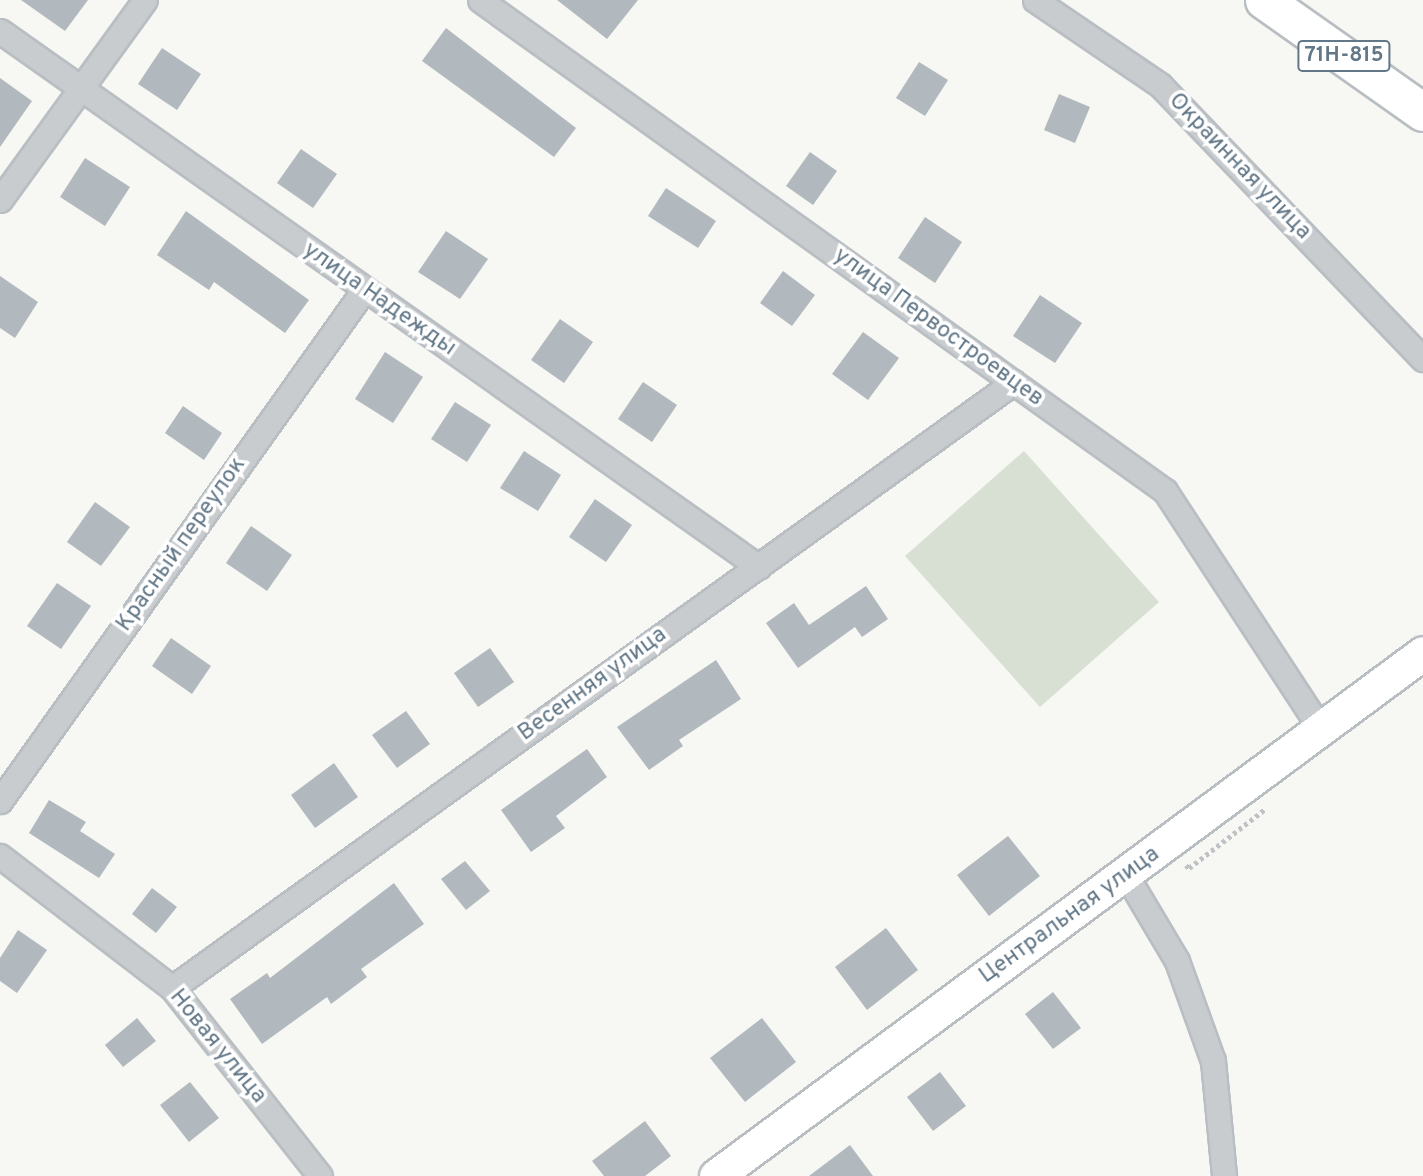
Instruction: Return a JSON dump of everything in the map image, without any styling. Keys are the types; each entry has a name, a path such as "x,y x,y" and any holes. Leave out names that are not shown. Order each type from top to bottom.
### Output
{"main road":[{"name":"71Н-815","path":"1264,0 1423,112"}],"street":[{"path":"0,201 145,0"},
{"name":"улица Первостроевцев","path":"480,0 1166,491 1321,729"},
{"name":"Окраинная улица","path":"1035,0 1160,85 1423,359"},
{"name":"улица Надежды","path":"0,31 759,566"},
{"name":"Красный переулок","path":"0,801 364,289"},
{"name":"Весенняя улица","path":"172,988 1014,382"},
{"name":"Центральная улица","path":"716,1176 1423,653"},
{"name":"Новая улица","path":"0,856 172,988 320,1176"},
{"path":"1126,875 1177,961 1213,1061 1224,1176"}],"shaded area":[{"path":"1024,451 1159,602 1040,707 905,556"}],"building":[{"path":"21,0 88,0 65,31"},
{"path":"557,0 638,0 607,39"},
{"path":"446,28 576,128 554,157 422,61"},
{"path":"162,48 201,74 177,110 138,84"},
{"path":"919,62 948,80 925,116 896,98"},
{"path":"0,78 32,101 0,147"},
{"path":"1059,94 1090,107 1075,143 1044,130"},
{"path":"301,149 337,174 313,208 277,183"},
{"path":"810,152 837,171 813,205 786,186"},
{"path":"85,158 130,187 105,226 60,197"},
{"path":"666,188 716,221 698,248 648,216"},
{"path":"186,211 309,300 285,333 214,282 209,290 157,255"},
{"path":"925,217 962,242 935,283 898,258"},
{"path":"446,231 488,259 460,299 418,272"},
{"path":"783,271 815,295 792,326 760,303"},
{"path":"0,276 38,302 15,338 0,328"},
{"path":"1040,295 1082,323 1055,363 1013,336"},
{"path":"560,319 593,342 564,383 531,360"},
{"path":"863,332 899,358 868,400 832,374"},
{"path":"385,352 423,377 393,423 355,399"},
{"path":"643,382 677,405 652,442 618,419"},
{"path":"455,402 491,425 467,462 431,439"},
{"path":"183,406 222,433 204,460 165,433"},
{"path":"524,451 561,475 538,511 500,488"},
{"path":"595,499 632,525 606,562 569,537"},
{"path":"95,502 130,527 101,566 67,542"},
{"path":"251,526 292,555 267,591 226,563"},
{"path":"57,583 91,606 61,649 27,626"},
{"path":"866,586 888,619 862,637 855,627 798,668 766,623 794,603 809,625"},
{"path":"171,638 211,666 192,694 152,666"},
{"path":"490,648 514,682 478,707 454,673"},
{"path":"716,660 741,699 679,740 683,746 649,770 617,727"},
{"path":"406,711 430,744 397,768 372,735"},
{"path":"587,749 607,777 556,816 565,828 531,852 501,810"},
{"path":"334,763 358,797 315,828 291,795"},
{"path":"49,800 86,822 80,831 115,854 99,878 29,833"},
{"path":"1008,836 1040,876 989,916 957,875"},
{"path":"465,861 490,891 466,910 441,879"},
{"path":"394,883 424,924 361,969 367,977 331,1004 327,997 262,1044 230,999 267,973 270,978"},
{"path":"152,888 177,907 156,933 132,914"},
{"path":"886,928 918,970 867,1010 835,967"},
{"path":"18,930 47,950 17,993 0,981 0,958"},
{"path":"1053,992 1081,1028 1053,1049 1025,1014"},
{"path":"137,1018 156,1041 123,1067 105,1045"},
{"path":"762,1018 796,1062 745,1102 710,1058"},
{"path":"940,1072 966,1106 933,1131 907,1097"},
{"path":"190,1082 219,1118 189,1142 160,1105"},
{"path":"645,1121 671,1156 645,1176 604,1176 592,1161"},
{"path":"850,1145 873,1176 809,1176"}]}
